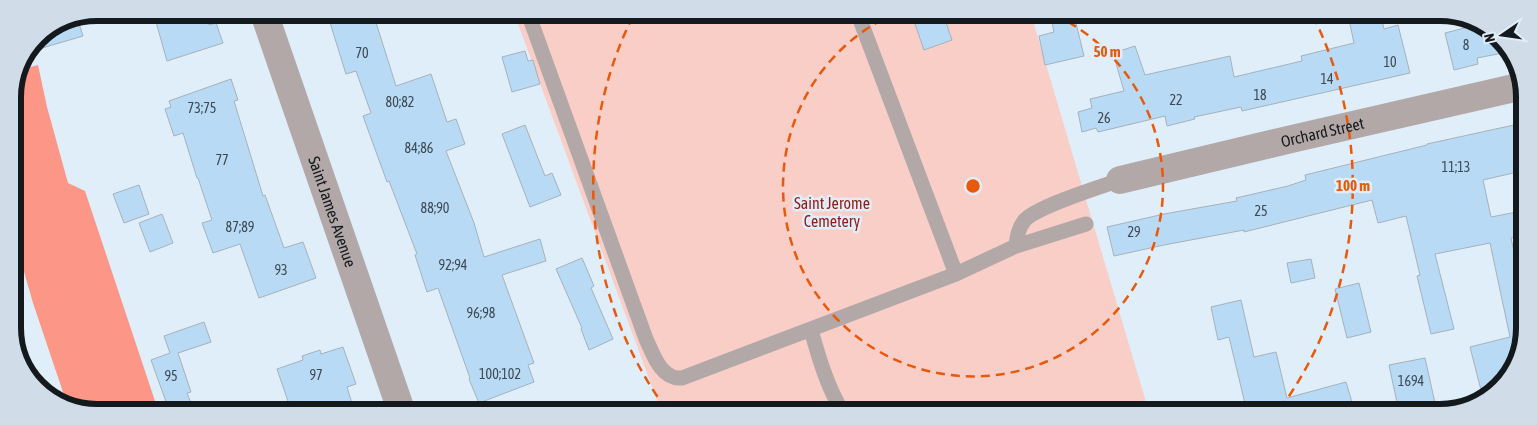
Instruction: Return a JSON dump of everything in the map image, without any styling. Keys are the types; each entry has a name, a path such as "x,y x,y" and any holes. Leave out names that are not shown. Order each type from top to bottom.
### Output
{"street":[{"name":"Saint James Avenue","path":"267,21 399,404"},
{"name":"Orchard Street","path":"1120,180 1515,88"}],"lane":[{"path":"531,21 646,339 661,368 672,377 682,378 956,274 1016,246 1086,224"},
{"path":"861,21 956,274"},
{"path":"1016,246 1017,234 1025,220 1037,211 1120,180"},
{"path":"811,330 824,375 838,404"}],"green space":[{"name":"Saint Jerome Cemetery","path":"517,21 1033,21 1147,404 658,404"}],"shaded area":[{"path":"38,65 47,107 68,183 85,191 156,404 98,404 73,400 64,396 21,261 21,93 27,68"}],"building":[{"path":"208,21 209,25 216,23 223,43 167,61 156,22"},
{"path":"329,21 376,21 396,86 431,74 447,122 456,119 465,144 446,151 474,223 484,257 540,239 546,261 502,275 534,363 528,365 534,382 479,403 438,288 427,292 415,255 417,254 389,181 387,182 363,116 371,113 356,71 346,74"},
{"path":"922,21 945,21 952,40 924,50 915,24"},
{"path":"1052,21 1075,21 1084,56 1045,65 1039,36 1054,32"},
{"path":"1349,21 1382,21 1384,29 1398,25 1410,73 1242,111 1241,107 1194,117 1195,119 1167,126 1165,116 1098,132 1096,128 1082,132 1078,112 1092,108 1090,99 1124,91 1113,53 1135,46 1145,75 1230,56 1234,77 1302,61 1301,56 1354,43"},
{"path":"79,24 83,36 40,49 55,34 68,27"},
{"path":"1468,27 1477,31 1478,64 1454,70 1445,33"},
{"path":"525,51 528,61 533,60 540,84 512,92 502,57"},
{"path":"231,79 238,100 234,101 263,196 265,195 284,248 303,242 316,278 259,298 240,244 213,253 202,223 212,220 183,133 174,136 165,109 171,107 169,101"},
{"path":"525,125 545,176 552,173 561,195 530,207 502,134"},
{"path":"1516,125 1516,172 1483,180 1491,217 1516,212 1516,237 1511,238 1516,260 1516,327 1514,342 1506,366 1497,378 1481,391 1470,347 1510,337 1490,243 1435,254 1454,329 1431,334 1417,276 1420,275 1406,216 1378,223 1372,200 1244,232 1244,230 1114,256 1107,227 1164,214 1237,201 1236,198 1306,180 1305,175 1427,144"},
{"path":"139,185 149,214 124,223 113,194"},
{"path":"162,214 173,243 150,252 139,223"},
{"path":"582,258 594,286 591,288 613,339 589,350 582,328 556,269"},
{"path":"1311,259 1315,278 1291,283 1287,263"},
{"path":"1359,283 1371,332 1347,338 1335,289"},
{"path":"1241,300 1254,357 1276,352 1287,398 1346,382 1353,404 1245,404 1229,337 1218,340 1211,307"},
{"path":"204,322 211,342 178,353 191,392 187,393 191,403 167,404 151,360 170,353 164,336"},
{"path":"343,347 356,384 347,387 352,404 289,404 277,369 303,360 302,356 320,350 321,354"},
{"path":"1425,358 1435,404 1397,404 1389,365"}]}
